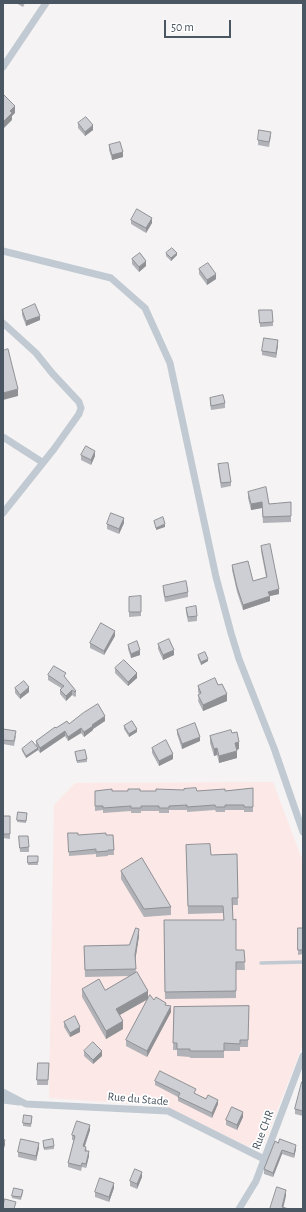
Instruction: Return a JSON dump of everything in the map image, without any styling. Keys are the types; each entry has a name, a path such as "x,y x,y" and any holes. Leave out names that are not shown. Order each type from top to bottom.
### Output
{"street":[{"path":"3,67 46,3"},
{"path":"3,252 111,278 145,308 170,363 216,577 231,633 239,659 274,748 303,832"},
{"path":"3,323 36,353 52,373 81,404 79,414 54,449 42,462 3,513"},
{"path":"3,437 42,462"},
{"name":"Rue CHR","path":"239,1209 256,1181 303,1056"},
{"name":"Rue du Stade","path":"3,1092 26,1104 168,1111 264,1159"},
{"path":"3,1100 26,1104"}],"lane":[{"path":"261,963 303,962"}],"shaded area":[{"path":"273,782 303,862 303,1044 264,1144 247,1146 165,1106 49,1098 54,805 75,783"}],"building":[{"path":"3,94 15,106 10,111 12,113 3,122"},
{"path":"86,117 93,125 85,132 78,123"},
{"path":"259,130 271,132 269,142 258,140"},
{"path":"120,142 123,152 112,155 109,145"},
{"path":"137,209 152,218 146,228 131,220"},
{"path":"172,248 177,253 171,258 166,253"},
{"path":"140,253 146,261 139,267 132,259"},
{"path":"208,263 216,274 207,280 199,269"},
{"path":"35,304 40,316 26,321 22,310"},
{"path":"259,310 272,310 273,322 260,323"},
{"path":"264,338 278,340 276,353 262,351"},
{"path":"8,349 18,389 3,393 3,351"},
{"path":"223,395 225,403 211,406 210,398"},
{"path":"86,446 95,451 91,460 81,455"},
{"path":"228,463 231,482 221,483 218,464"},
{"path":"266,487 269,504 291,502 291,516 263,517 262,502 251,504 248,492"},
{"path":"111,513 124,518 119,529 107,524"},
{"path":"163,517 165,524 156,528 154,521"},
{"path":"270,544 279,589 268,592 270,596 243,605 232,565 248,561 253,581 267,577 261,546"},
{"path":"186,581 188,592 165,597 163,586"},
{"path":"141,596 141,612 129,612 129,597"},
{"path":"196,606 197,616 188,617 186,608"},
{"path":"101,623 115,631 104,651 90,643"},
{"path":"169,639 174,650 163,655 158,644"},
{"path":"137,641 140,650 131,654 128,645"},
{"path":"205,652 208,659 201,662 198,655"},
{"path":"124,660 137,673 128,682 115,668"},
{"path":"54,666 66,673 64,676 76,691 75,692 72,690 66,696 60,690 64,686 48,675"},
{"path":"215,678 218,685 222,684 227,694 203,705 198,695 201,693 198,686"},
{"path":"24,681 29,687 20,695 15,688"},
{"path":"98,704 105,716 92,725 93,726 84,732 81,728 68,737 65,731 40,748 36,741 55,727 56,728 67,721 69,724"},
{"path":"132,721 137,729 129,734 124,726"},
{"path":"195,723 200,737 182,744 177,730"},
{"path":"3,729 16,731 14,741 3,740"},
{"path":"231,730 232,733 237,732 239,742 235,743 237,751 219,756 217,748 214,749 210,736"},
{"path":"166,740 173,754 159,761 152,748"},
{"path":"32,741 38,748 26,756 22,749"},
{"path":"85,750 87,759 77,761 75,752"},
{"path":"196,788 197,791 225,789 225,791 253,788 253,807 244,807 244,805 225,805 225,807 216,807 215,805 187,807 187,805 169,806 169,808 159,808 159,806 141,806 141,808 131,808 131,806 103,808 103,806 95,806 95,791 112,789 112,791 128,791 128,789 140,789 140,791 156,791 156,789 184,790"},
{"path":"18,812 27,813 26,821 17,820"},
{"path":"3,816 10,816 10,834 3,834"},
{"path":"68,833 78,833 78,835 106,833 106,835 113,835 114,850 96,852 96,849 69,852"},
{"path":"19,836 28,836 29,847 20,848"},
{"path":"210,844 211,855 237,854 238,898 232,898 233,920 236,919 236,950 244,950 245,962 236,962 236,991 165,992 164,920 224,920 223,906 188,906 186,845"},
{"path":"28,856 38,856 38,862 28,863"},
{"path":"142,858 171,907 144,909 121,871"},
{"path":"136,928 139,929 135,955 136,969 85,970 84,946 129,945"},
{"path":"298,928 303,928 303,950 298,950"},
{"path":"137,972 148,991 116,1009 123,1021 106,1031 82,989 99,979 105,990"},
{"path":"150,995 154,1000 156,997 166,1003 165,1005 171,1006 147,1051 126,1040"},
{"path":"249,1006 248,1040 240,1040 240,1044 224,1043 224,1051 190,1051 190,1049 177,1049 177,1043 173,1043 174,1007"},
{"path":"75,1016 80,1027 70,1033 64,1022"},
{"path":"93,1042 102,1051 93,1060 84,1051"},
{"path":"38,1063 49,1063 48,1080 37,1080"},
{"path":"160,1071 196,1089 194,1093 206,1099 208,1095 218,1100 212,1113 178,1097 180,1093 155,1081"},
{"path":"303,1082 303,1111 295,1109"},
{"path":"232,1107 243,1112 237,1125 226,1120"},
{"path":"24,1115 32,1116 31,1124 23,1123"},
{"path":"77,1121 90,1125 83,1146 86,1147 85,1151 89,1151 86,1164 82,1163 81,1166 68,1163 75,1136 72,1135"},
{"path":"21,1139 39,1143 36,1156 18,1152"},
{"path":"53,1139 54,1146 44,1148 43,1141"},
{"path":"280,1139 296,1145 294,1154 282,1150 273,1173 264,1169 275,1141 278,1143"},
{"path":"135,1169 142,1172 137,1184 130,1181"},
{"path":"100,1178 114,1183 109,1197 95,1192"},
{"path":"277,1187 286,1190 282,1207 289,1209 270,1209"},
{"path":"14,1188 23,1190 21,1197 12,1196"},
{"path":"5,1199 16,1202 14,1209 3,1209"}]}
